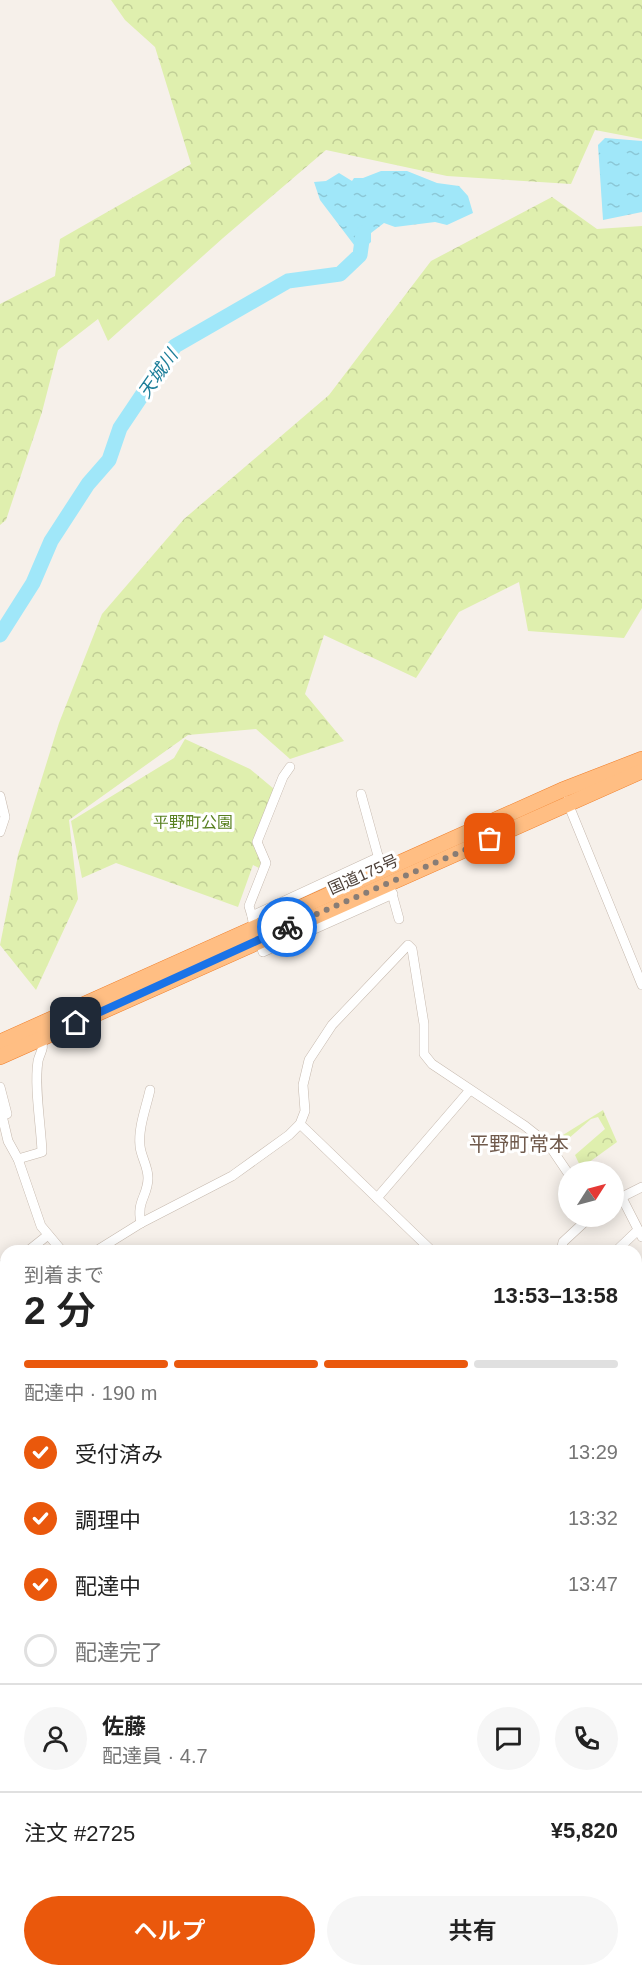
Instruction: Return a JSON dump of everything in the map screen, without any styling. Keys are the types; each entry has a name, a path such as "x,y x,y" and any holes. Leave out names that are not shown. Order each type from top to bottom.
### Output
{"highway":[{"name":"国道175号","path":"0,1042 255,928 385,876 565,797 642,759"},
{"name":"国道175号","path":"565,797 642,771"},
{"name":"国道175号","path":"0,1057 41,1039 255,928"}],"street":[{"path":"290,767 283,777 257,842 266,863 249,906 263,951 385,876"},
{"path":"362,794 399,919"},
{"path":"0,796 5,817 0,832"},
{"path":"565,797 642,985"},
{"path":"106,1245 141,1223 232,1176 289,1135 300,1124 304,1111 303,1085 309,1060 332,1025 408,945 412,949 424,1024 424,1054 432,1064 525,1126 549,1145 560,1161"},
{"path":"18,1159 42,1152 40,1107 37,1095 38,1061 44,1046 41,1039"},
{"path":"0,1087 8,1112 4,1125"},
{"path":"141,1223 138,1210 148,1181 147,1162 140,1147 141,1126 150,1090"},
{"path":"377,1198 470,1090"},
{"path":"0,1107 8,1141 18,1159 41,1226 57,1245"},
{"path":"300,1124 426,1245"},
{"path":"624,1195 642,1187"},
{"path":"624,1209 640,1234 624,1245"},
{"path":"562,1245 579,1227"},
{"path":"35,1245 48,1235"}],"green space":[{"path":"111,0 642,0 642,139 595,130 571,184 447,176 326,150 108,341 98,319 58,350 42,412 6,520 0,525 0,304 55,276 60,239 191,164 155,47 125,20"},
{"path":"552,197 597,229 642,226 642,608 624,638 528,631 519,582 459,612 416,678 324,635 305,694 344,741 290,759 256,729 188,735 69,820 78,899 36,990 0,945 18,855 59,723 102,614 184,519 329,395 431,261"},
{"name":"平野町公園","path":"185,739 250,769 274,789 257,832 261,862 259,868 253,865 238,907 116,863 82,878 71,821 174,758"},
{"path":"603,1110 617,1142 591,1161 578,1161 575,1155 605,1129 598,1117 591,1119 568,1139 563,1135"}],"water":[{"path":"605,138 642,141 642,212 603,220 598,145"},
{"path":"381,171 407,171 437,183 459,186 468,196 473,213 447,225 435,222 395,227 384,223 371,233 371,242 364,248 366,257 364,258 320,200 314,182 326,181 339,173 352,181 354,178 363,178"}],"waterway":[{"name":"天城川","path":"0,635 33,583 51,541 88,484 109,460 120,428 175,346 288,281 340,274 360,255 363,233"}],"way so far":[{"path":"287,927 490,839"}],"district":[{"name":"平野町常本","path":"519,1144"}],"route":[{"path":"76,1023 287,927"}]}
